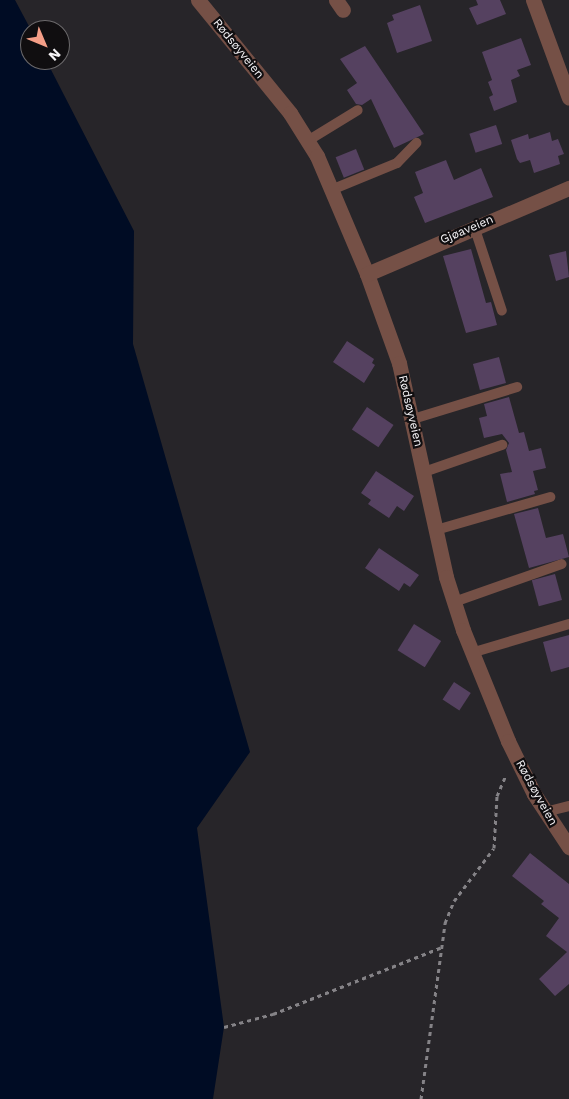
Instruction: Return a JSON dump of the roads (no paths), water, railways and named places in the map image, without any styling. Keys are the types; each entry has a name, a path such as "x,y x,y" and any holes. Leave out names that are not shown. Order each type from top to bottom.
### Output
{"street":[{"name":"Rødsøyveien","path":"198,0 309,140 332,190 367,274 399,363 413,419 436,530 454,602 471,653 519,763 545,812 569,848"},
{"path":"533,0 569,98"},
{"name":"Gjøaveien","path":"367,274 474,226 569,188"}],"lane":[{"path":"309,140 358,110"},
{"path":"332,190 397,163 416,143"},
{"path":"474,226 502,311"},
{"path":"413,419 517,387"},
{"path":"424,472 502,445"},
{"path":"436,530 550,497"},
{"path":"454,602 562,564"},
{"path":"471,653 569,624"},
{"path":"545,812 569,806"}],"water":[{"path":"0,0 15,0 26,20 20,20 20,70 51,70 134,231 133,344 250,752 197,828 224,1027 213,1099 0,1099"}]}
